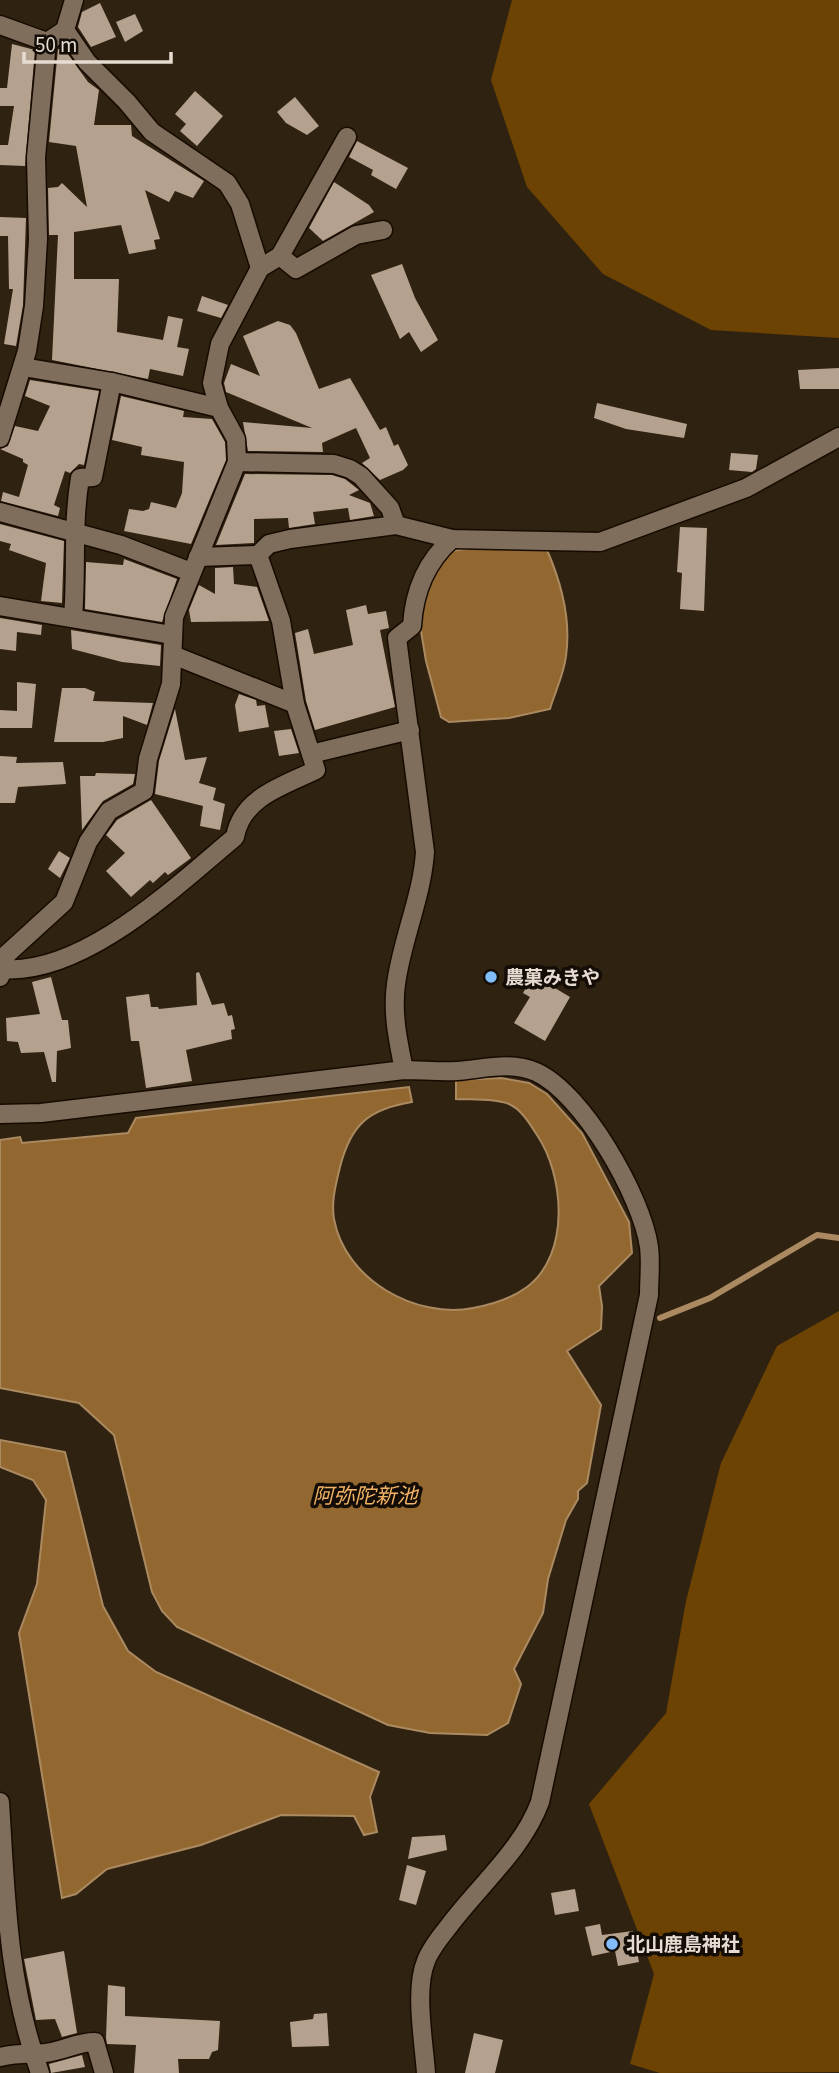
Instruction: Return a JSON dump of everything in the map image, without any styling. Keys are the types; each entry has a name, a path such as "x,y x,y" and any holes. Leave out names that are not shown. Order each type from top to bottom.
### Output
{"street":[{"path":"47,42 65,30 74,0"},
{"path":"0,25 47,42"},
{"path":"65,30 87,62 152,132 227,183 240,204 260,268"},
{"path":"0,438 23,367 34,306 38,240 36,157 47,42"},
{"path":"258,555 281,621 295,704 316,771 261,796 238,820 235,837 132,922 92,942 78,954 23,971 1,973 7,954 64,902 88,842 109,811 144,791 148,759 171,684 174,617 237,462 236,439 219,408 212,383 214,362 220,344 260,268 281,256 347,137"},
{"path":"281,256 296,269 356,235 383,230"},
{"path":"23,367 112,382 219,408"},
{"path":"73,617 76,578 73,531 80,478 93,477 112,382"},
{"path":"0,512 160,558 195,565 258,555 269,544 290,539 396,525 452,539 600,542 746,488 839,437"},
{"path":"237,462 334,464 350,469 362,476 390,508 396,525"},
{"path":"404,1070 395,1025 395,986 424,877 425,852 397,638 412,626 414,605 422,578 437,553 452,539"},
{"path":"0,606 172,635"},
{"path":"173,655 295,704"},
{"path":"311,754 410,730"},
{"path":"0,1114 41,1112 404,1070 457,1071 502,1065 536,1072 566,1092 592,1126 636,1201 649,1247 649,1295 540,1802 532,1823 520,1841 474,1893 426,1961 421,1979 426,2073"},
{"path":"0,1802 5,1952 40,2073"},
{"path":"0,2057 32,2051 44,2053 80,2042 95,2042 104,2073"}],"shaded area":[{"path":"512,0 839,0 839,338 711,330 603,274 527,187 491,80"},
{"path":"839,1311 839,2072 660,2073 630,2064 654,1974 589,1804 666,1713 686,1601 721,1463 777,1346"}],"water":[{"path":"489,546 529,546 547,550 557,575 566,616 565,663 550,709 509,718 449,722 441,717 426,661 419,619 424,598 438,564 451,551"},
{"name":"阿弥陀新池","path":"501,1078 529,1083 547,1094 582,1133 629,1222 632,1253 599,1286 601,1329 567,1351 601,1405 587,1483 578,1491 578,1499 566,1520 548,1579 543,1613 514,1669 521,1684 508,1723 487,1735 430,1733 388,1725 177,1627 162,1611 152,1592 114,1435 79,1403 0,1388 0,1140 20,1137 22,1143 128,1133 136,1118 409,1087 412,1102 373,1114 356,1129 344,1152 340,1167 333,1206 334,1219 341,1241 352,1260 368,1277 386,1290 407,1301 429,1307 451,1310 473,1308 501,1300 527,1287 541,1273 551,1255 557,1235 559,1214 553,1171 546,1152 528,1122 517,1109 503,1102 456,1099 456,1080"},
{"path":"0,1440 65,1452 103,1606 128,1651 156,1672 379,1772 370,1797 377,1832 364,1835 354,1816 281,1815 201,1845 107,1869 76,1894 62,1898 19,1633 37,1584 46,1500 33,1480 0,1467"}],"building":[{"path":"100,3 116,37 91,47 78,27 82,12"},
{"path":"135,14 143,31 125,42 116,22"},
{"path":"12,44 35,50 25,166 0,165 0,145 8,145 14,106 0,106 0,88 7,88"},
{"path":"58,49 65,50 88,82 99,90 94,125 131,125 132,136 204,181 193,198 175,191 169,202 145,190 160,239 154,240 156,249 129,254 121,225 74,232 74,279 119,279 117,332 163,340 168,316 183,319 177,347 189,349 183,376 150,369 148,379 52,360 58,235 49,235 48,188 58,187 62,183 87,207 76,146 49,142"},
{"path":"195,91 223,116 197,146 180,131 186,124 175,114"},
{"path":"295,97 319,126 307,135 286,123 277,112"},
{"path":"357,141 408,168 396,189 371,175 373,170 349,157"},
{"path":"334,182 369,205 374,212 323,241 309,228"},
{"path":"0,217 26,218 23,305 16,346 4,344 13,289 9,289 8,236 0,236"},
{"path":"402,264 415,298 438,340 421,352 409,332 400,339 371,275"},
{"path":"202,296 228,305 221,318 197,311"},
{"path":"278,321 290,325 296,333 319,389 350,378 380,430 386,427 394,446 398,444 408,465 403,470 380,480 362,463 370,458 356,428 322,443 323,452 248,451 243,422 312,428 226,392 224,383 231,364 260,376 243,336"},
{"path":"839,368 839,389 800,389 798,370"},
{"path":"30,380 99,391 84,465 79,464 70,473 65,471 54,505 60,508 58,516 1,501 3,492 19,497 28,465 23,459 0,449 8,446 15,426 38,431 50,406 25,396"},
{"path":"121,396 184,411 183,417 212,419 225,442 226,460 191,544 124,531 129,509 143,511 149,509 151,502 176,508 182,493 184,462 141,455 142,447 112,440"},
{"path":"597,403 687,424 684,438 626,429 594,418"},
{"path":"731,453 758,455 756,469 752,472 729,470"},
{"path":"245,474 332,475 345,479 359,490 349,495 370,503 374,516 350,520 348,508 313,512 315,524 289,528 288,518 254,519 254,543 216,545"},
{"path":"0,524 64,541 62,603 41,601 46,563 9,550 11,544 0,541"},
{"path":"680,527 707,528 704,611 680,609 682,573 677,572"},
{"path":"124,559 177,579 162,622 85,609 86,562 123,565"},
{"path":"233,567 234,584 257,587 269,621 191,622 189,610 199,585 215,594 215,568"},
{"path":"366,605 368,614 386,611 389,628 380,630 395,707 315,730 306,701 295,633 308,629 314,654 353,645 346,610"},
{"path":"0,618 42,625 41,635 17,632 16,651 0,649"},
{"path":"71,630 161,645 160,666 122,662 72,649"},
{"path":"17,682 36,684 32,728 0,728 0,710 17,711"},
{"path":"62,688 85,688 95,692 93,701 153,703 147,725 123,716 123,738 103,742 54,742"},
{"path":"239,694 256,700 257,706 265,705 269,727 239,732 235,705"},
{"path":"175,709 185,760 207,757 199,783 216,788 213,800 225,804 220,830 200,826 203,806 155,794 159,761"},
{"path":"291,729 299,753 279,756 274,731"},
{"path":"0,756 17,757 16,763 63,762 66,784 18,787 15,803 0,803"},
{"path":"96,773 135,774 133,784 103,801 82,830 80,776 95,776"},
{"path":"151,800 191,858 168,875 165,872 153,883 150,880 131,897 106,871 125,853 106,835 117,820"},
{"path":"59,851 70,858 60,878 48,869"},
{"path":"199,972 212,1005 224,1003 228,1016 232,1015 235,1029 231,1030 232,1039 186,1050 192,1081 146,1088 139,1041 131,1041 126,997 149,994 151,1007 159,1009 197,1005 196,973"},
{"path":"533,975 570,997 545,1041 514,1023 530,997 523,993"},
{"path":"51,977 62,1020 68,1020 71,1048 57,1051 56,1082 52,1082 44,1052 21,1053 18,1042 7,1041 6,1018 40,1014 32,982"},
{"path":"445,1835 447,1850 408,1859 412,1837"},
{"path":"407,1865 426,1871 416,1905 399,1900"},
{"name":"北山鹿島神社","path":"575,1889 579,1911 555,1915 551,1893"},
{"name":"北山鹿島神社","path":"600,1924 602,1935 633,1931 639,1962 618,1966 615,1951 592,1956 585,1927"},
{"path":"64,1951 77,2033 62,2037 55,2019 36,2020 24,1959"},
{"path":"108,1985 125,1987 125,2016 220,2021 218,2050 212,2052 209,2059 178,2059 179,2073 134,2073 136,2045 107,2044"},
{"path":"327,2013 329,2046 292,2047 290,2022 313,2019 314,2014"},
{"path":"474,2033 503,2040 495,2073 465,2073"},
{"path":"82,2055 85,2067 51,2073 49,2064"}],"waterway":[{"path":"660,1318 710,1298 817,1235 839,1238"}],"place":[{"name":"農菓みきや","path":"491,977"},
{"name":"北山鹿島神社","path":"612,1944"}]}
